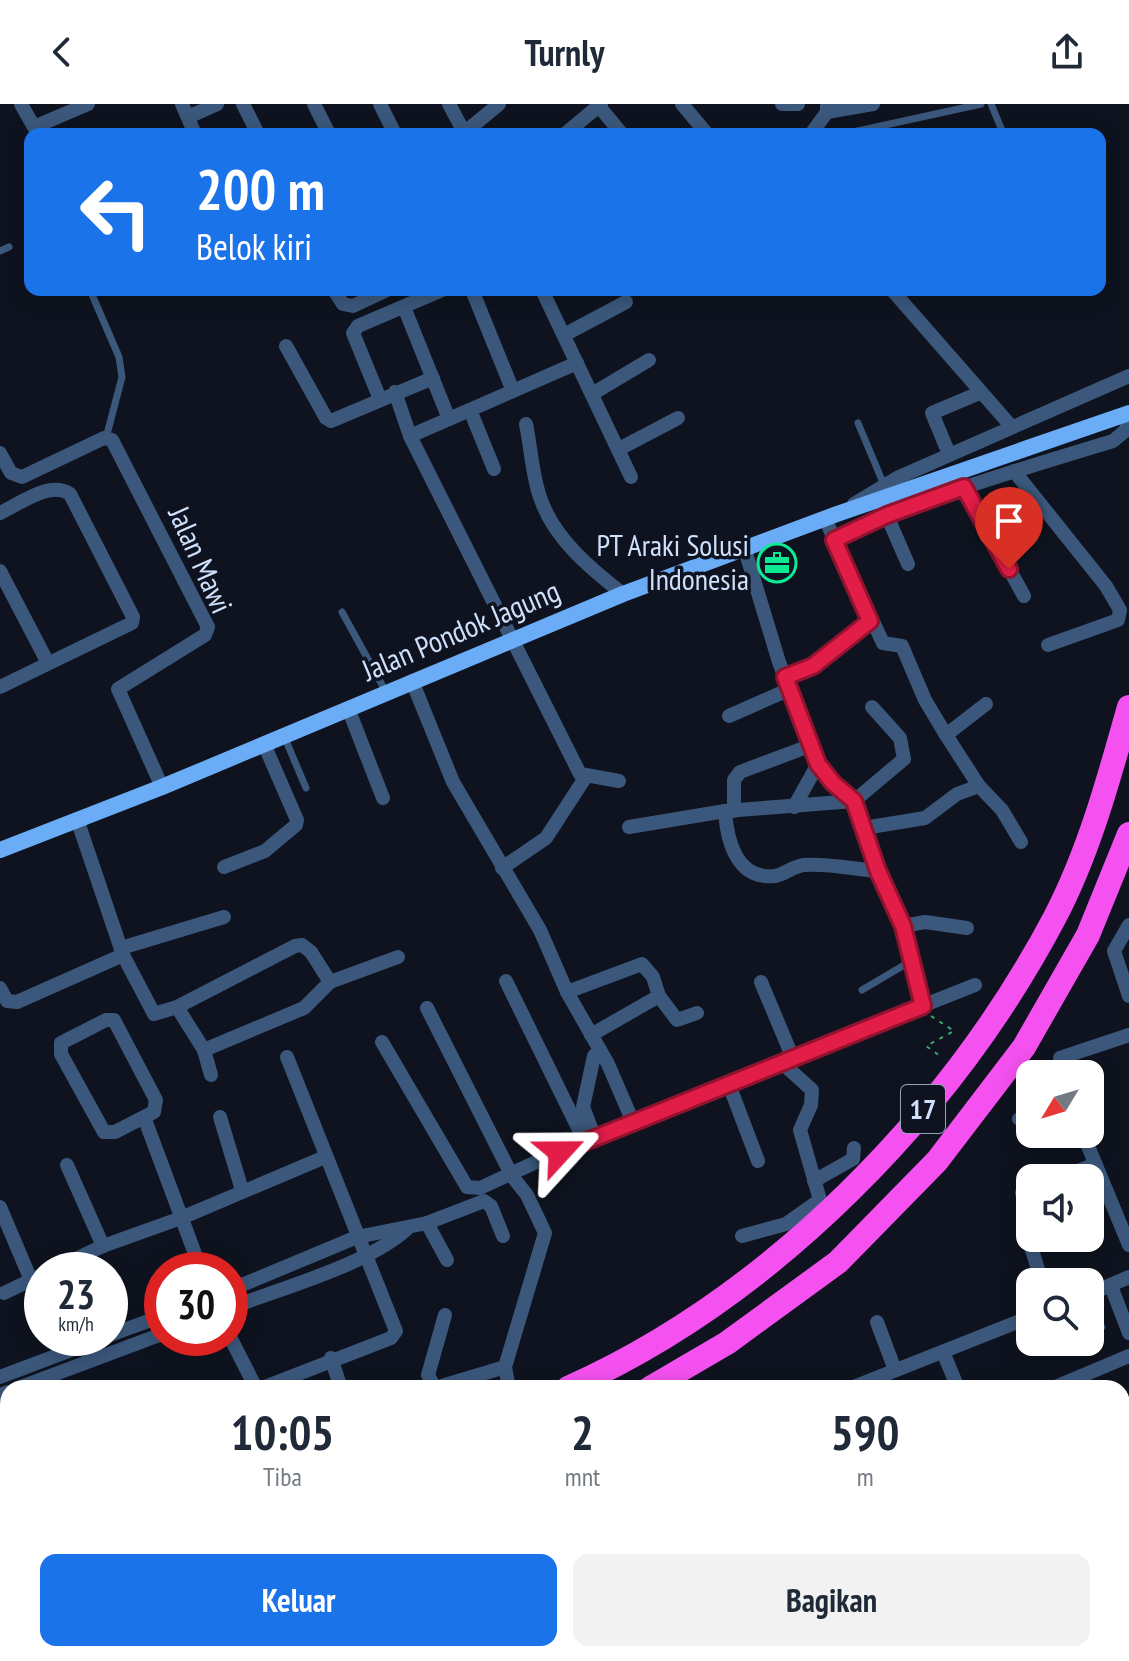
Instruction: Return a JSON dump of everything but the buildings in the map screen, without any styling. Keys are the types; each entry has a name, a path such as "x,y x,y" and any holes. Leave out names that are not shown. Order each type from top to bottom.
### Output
{"highway":[{"name":"17","path":"586,1380 618,1366 701,1312 811,1231 901,1137 991,1024 1055,916 1104,794 1129,707"},
{"name":"17","path":"664,1380 727,1343 838,1262 937,1161 1024,1047 1088,935 1129,834"}],"street":[{"path":"21,104 34,127 88,104"},
{"path":"185,111 217,104"},
{"path":"243,104 255,128"},
{"path":"314,104 326,128"},
{"path":"380,104 392,128"},
{"path":"449,104 461,128"},
{"path":"470,128 499,104"},
{"path":"572,128 599,104 617,128"},
{"path":"682,104 702,128"},
{"path":"782,104 798,104"},
{"path":"815,128 827,108 873,104"},
{"path":"338,296 343,304 353,306 374,296"},
{"path":"380,399 353,333 358,326 429,296"},
{"path":"474,296 513,391"},
{"path":"545,296 631,477"},
{"path":"897,296 1011,426"},
{"path":"564,335 626,302"},
{"path":"404,307 449,419"},
{"path":"286,346 326,418 331,421 433,378"},
{"path":"592,394 649,360"},
{"path":"410,436 577,363"},
{"path":"834,540 949,454 1129,376"},
{"path":"395,392 410,436 585,778"},
{"path":"949,454 932,413 977,394"},
{"path":"470,410 494,469"},
{"path":"885,500 964,487 1113,441 1126,430 1124,417"},
{"name":"Jalan Pondok Jagung","path":"0,850 162,787 623,594 831,517 1124,417"},
{"path":"619,449 678,418"},
{"path":"526,424 540,499 554,524 594,572 623,594"},
{"path":"0,453 11,473 22,477 106,438"},
{"name":"Jalan Mawi","path":"106,438 116,444 208,627 205,635 118,689 162,787"},
{"path":"1014,471 1106,586 1121,614 1114,621 1048,645"},
{"path":"964,487 1024,596"},
{"path":"0,513 51,489 62,488 70,494 133,617 132,623 0,687"},
{"path":"885,500 908,564"},
{"path":"831,517 834,540 870,621 883,643 902,646 925,700 946,735 979,786 1002,810 1021,842"},
{"path":"745,550 787,683 818,764 833,783 854,801 878,871 903,926 923,1006"},
{"path":"0,571 48,663"},
{"path":"729,716 813,666 870,621"},
{"path":"412,681 453,782 540,930 567,992 600,1050 633,1122"},
{"path":"946,735 986,704"},
{"path":"629,827 730,811 854,801 904,759 900,738 872,707"},
{"path":"348,708 383,798"},
{"path":"224,867 265,851 296,825 297,820 264,744"},
{"path":"812,745 740,772 734,780 729,843 737,860 763,875 788,873 803,865 878,871"},
{"path":"794,807 818,764"},
{"path":"585,778 619,781"},
{"path":"502,868 546,838 585,778"},
{"path":"864,828 925,818 957,794 979,786"},
{"path":"77,819 122,952 152,1012 157,1015 177,1007 295,946 302,945 311,952 330,982"},
{"path":"0,988 7,1001 17,1002 122,952 224,917"},
{"path":"903,926 925,922 967,928"},
{"path":"1129,925 1114,951 1129,996"},
{"path":"204,1050 304,1008 330,982 398,957"},
{"path":"567,992 642,964 653,977 659,996 677,1020 697,1013"},
{"path":"506,981 589,1138"},
{"path":"742,1236 786,1224 819,1201 800,1130 811,1105 812,1090 786,1058 761,982"},
{"path":"382,1042 467,1187 480,1188 512,1176 589,1138 975,985"},
{"path":"591,1035 659,996"},
{"path":"177,1007 204,1050 211,1075"},
{"path":"427,1008 512,1176 527,1195 545,1233 505,1367 507,1380"},
{"path":"106,1020 114,1020 156,1100 154,1112 144,1117 115,1132 104,1132 61,1054 61,1043 106,1020"},
{"path":"1060,1060 1129,1035"},
{"path":"589,1138 583,1107 594,1056 600,1050"},
{"path":"280,1380 331,1358 391,1338 396,1331 287,1057"},
{"path":"728,1082 758,1161"},
{"path":"144,1117 194,1252"},
{"path":"220,1117 242,1190"},
{"path":"814,1181 853,1159 854,1148"},
{"path":"90,1252 181,1218 325,1157"},
{"path":"67,1165 103,1246"},
{"path":"1104,1189 1129,1245"},
{"path":"248,1282 357,1237 427,1223 484,1201 491,1206 503,1236"},
{"path":"0,1207 24,1254"},
{"path":"427,1223 447,1260"},
{"path":"248,1301 364,1255 395,1240 409,1227"},
{"path":"1104,1289 1129,1277"},
{"path":"4,1293 24,1284"},
{"path":"1111,1286 1129,1333"},
{"path":"431,1380 428,1375 445,1315"},
{"path":"877,1322 895,1370"},
{"path":"871,1380 1016,1323"},
{"path":"39,1380 144,1341"},
{"path":"943,1352 955,1380"},
{"path":"0,1377 55,1356"},
{"path":"240,1356 252,1380"},
{"path":"1072,1380 1129,1356"},
{"path":"331,1358 338,1380"},
{"path":"462,1380 505,1367"}],"lane":[{"path":"871,128 981,104"},
{"path":"991,104 1001,128"},
{"path":"0,251 9,247"},
{"path":"93,296 119,357 122,377 106,438"},
{"path":"858,423 885,500"},
{"path":"342,612 386,692"},
{"path":"284,736 306,788"},
{"path":"862,990 911,961"}],"path":[{"path":"929,1049 927,1045 954,1032 935,1020"}],"place":[{"name":"PT Araki Solusi Indonesia","path":"777,563"}],"route":[{"path":"560,1152 792,1056 923,1006 903,926 878,871 854,801 833,783 818,764 785,677 813,666 870,621 834,540 887,515 964,487 1009,569"}]}
